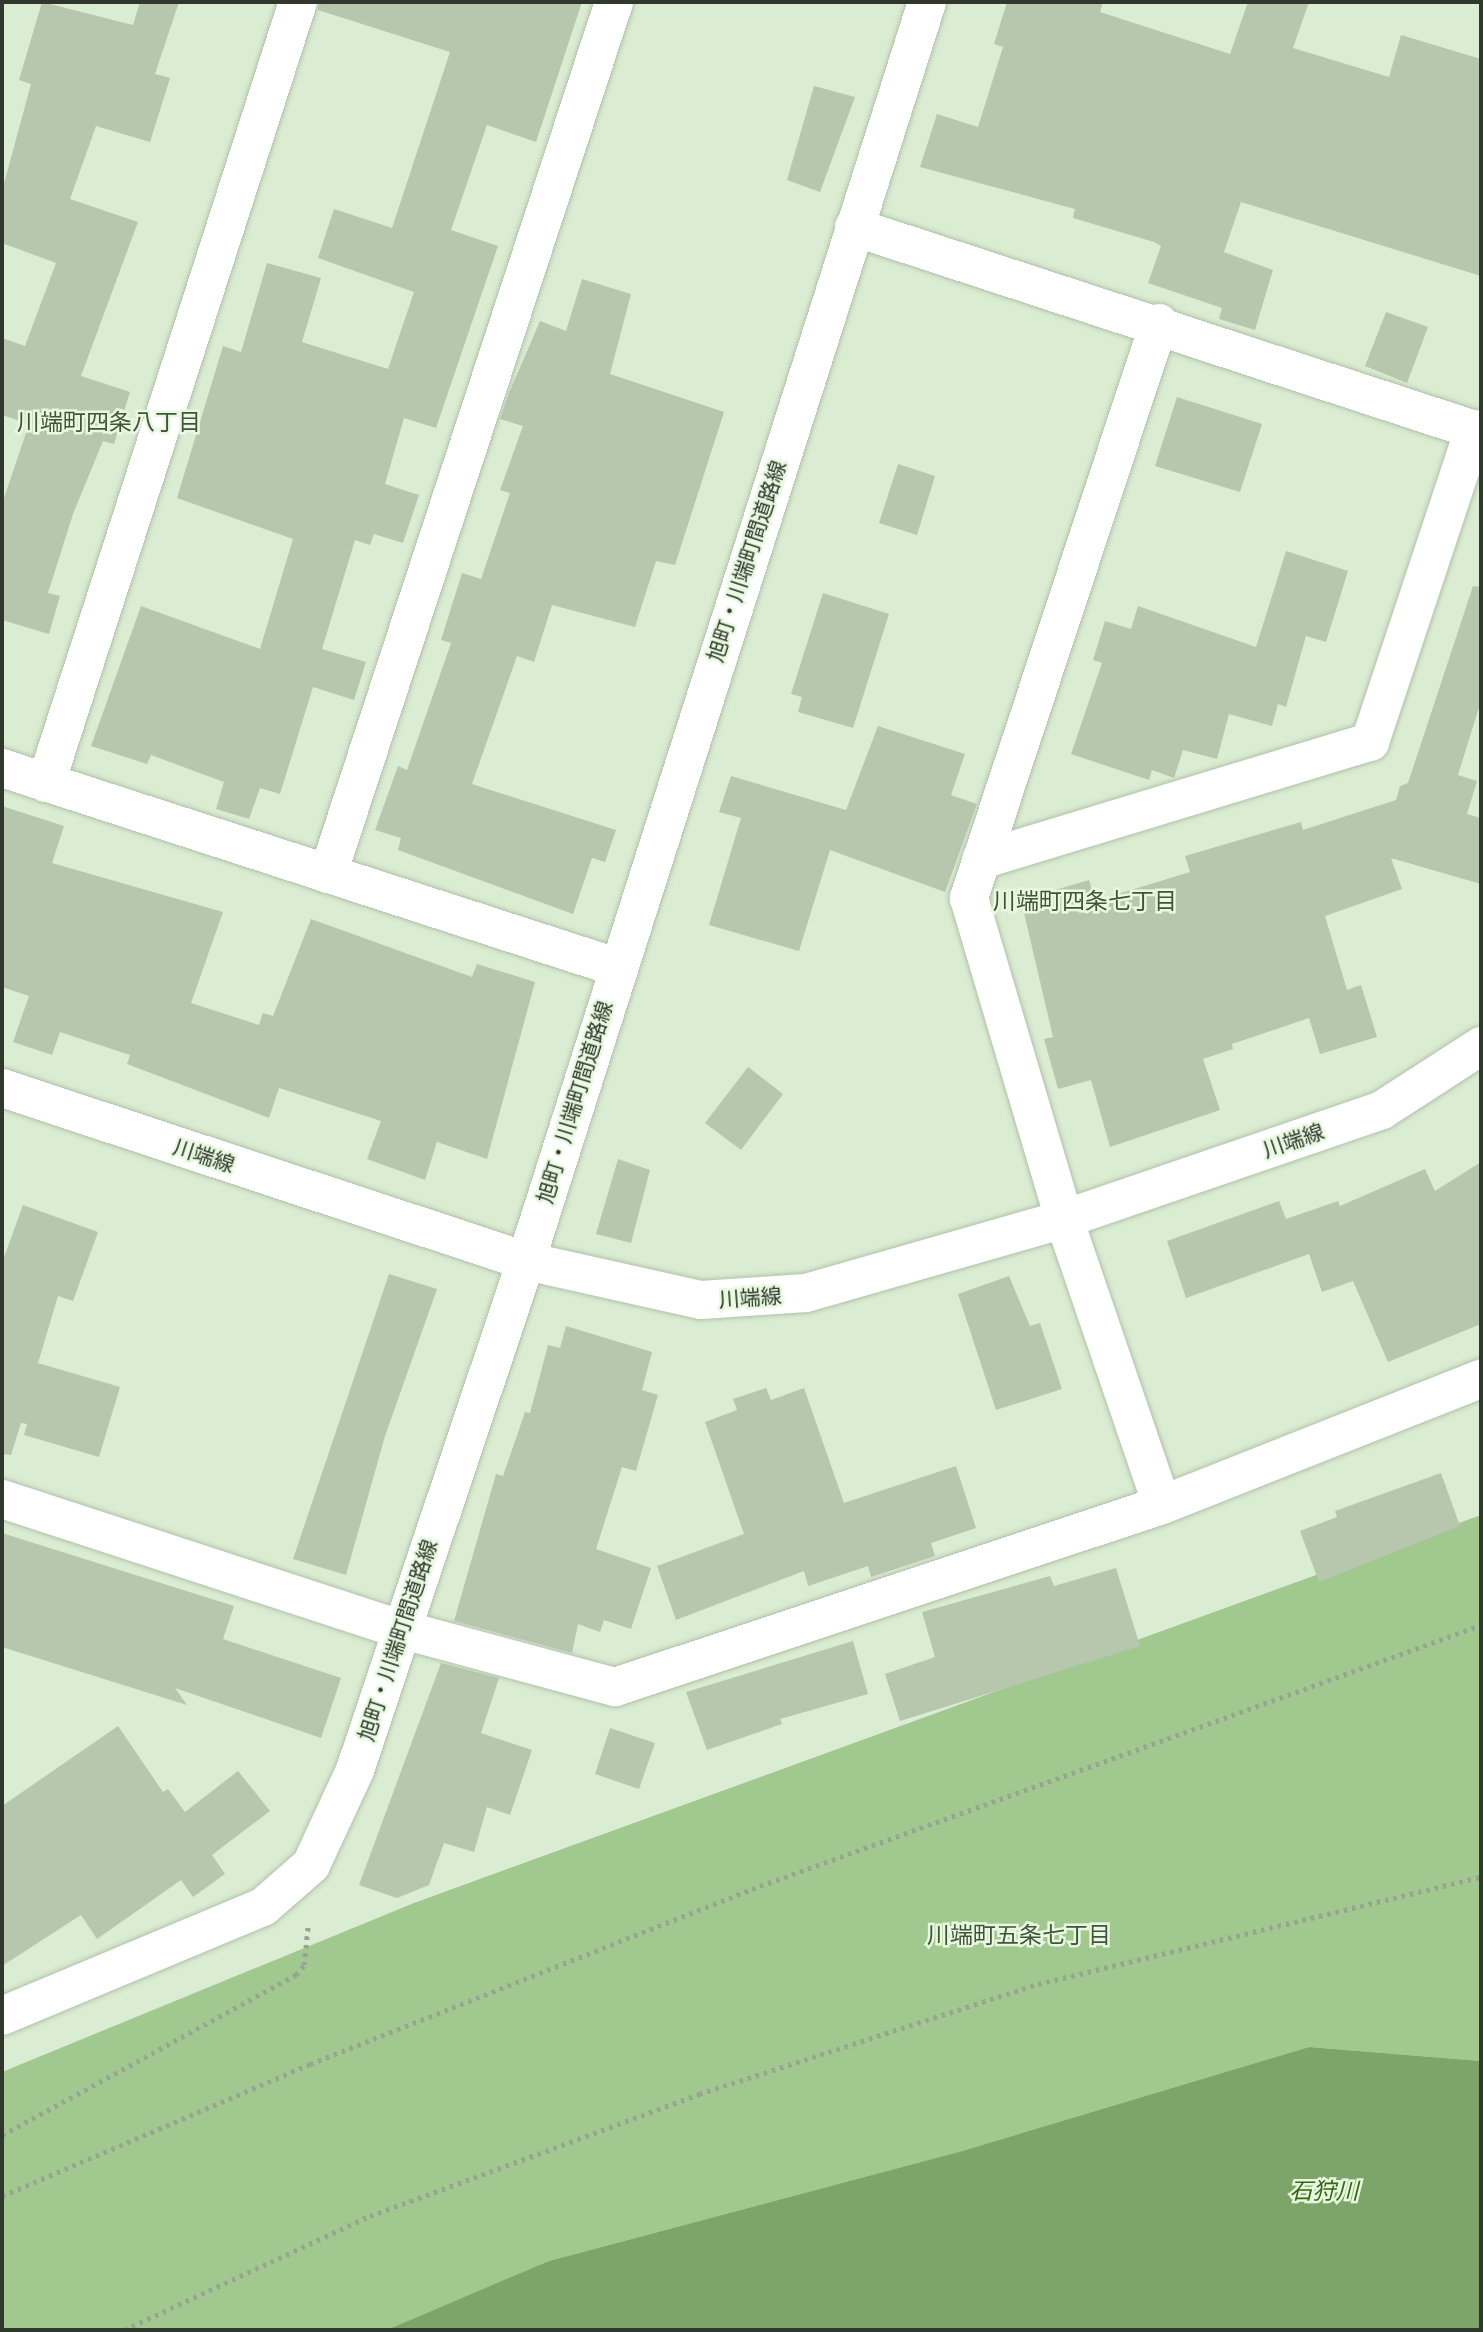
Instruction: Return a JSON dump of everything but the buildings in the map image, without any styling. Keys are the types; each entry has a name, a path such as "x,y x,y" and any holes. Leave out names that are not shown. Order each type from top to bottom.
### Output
{"street":[{"path":"46,783 298,2"},
{"path":"328,873 614,2"},
{"name":"旭町・川端町間道路線","path":"2,2016 263,1907 311,1865 355,1770 400,1629 526,1261 616,967 927,2"},
{"path":"854,227 1159,323 1477,430 1370,742 982,860"},
{"path":"1159,323 969,898 1065,1219 1162,1505"},
{"path":"2,768 616,967"},
{"name":"川端線","path":"2,1088 526,1261 701,1300 806,1293 1065,1219 1382,1110 1463,1063 1481,1046"},
{"path":"2,1499 400,1629 615,1687 1162,1505 1481,1379"}],"path":[{"path":"2,2196 310,2064 752,1889 1481,1625"},
{"path":"2,2135 296,1975 307,1954 311,1865"},
{"path":"124,2330 370,2216 699,2094 1038,1984 1481,1877"}],"shaded area":[{"path":"1481,1515 1481,2061 1309,2047 962,2151 549,2261 395,2330 2,2330 2,2072 414,1903"}],"water":[{"name":"石狩川","path":"1309,2047 1481,2061 1481,2330 387,2330 549,2261 962,2151"}],"district":[{"name":"川端町四条八丁目","path":"109,421"},
{"name":"川端町四条七丁目","path":"1085,900"},
{"name":"川端町五条七丁目","path":"1019,1934"}]}
